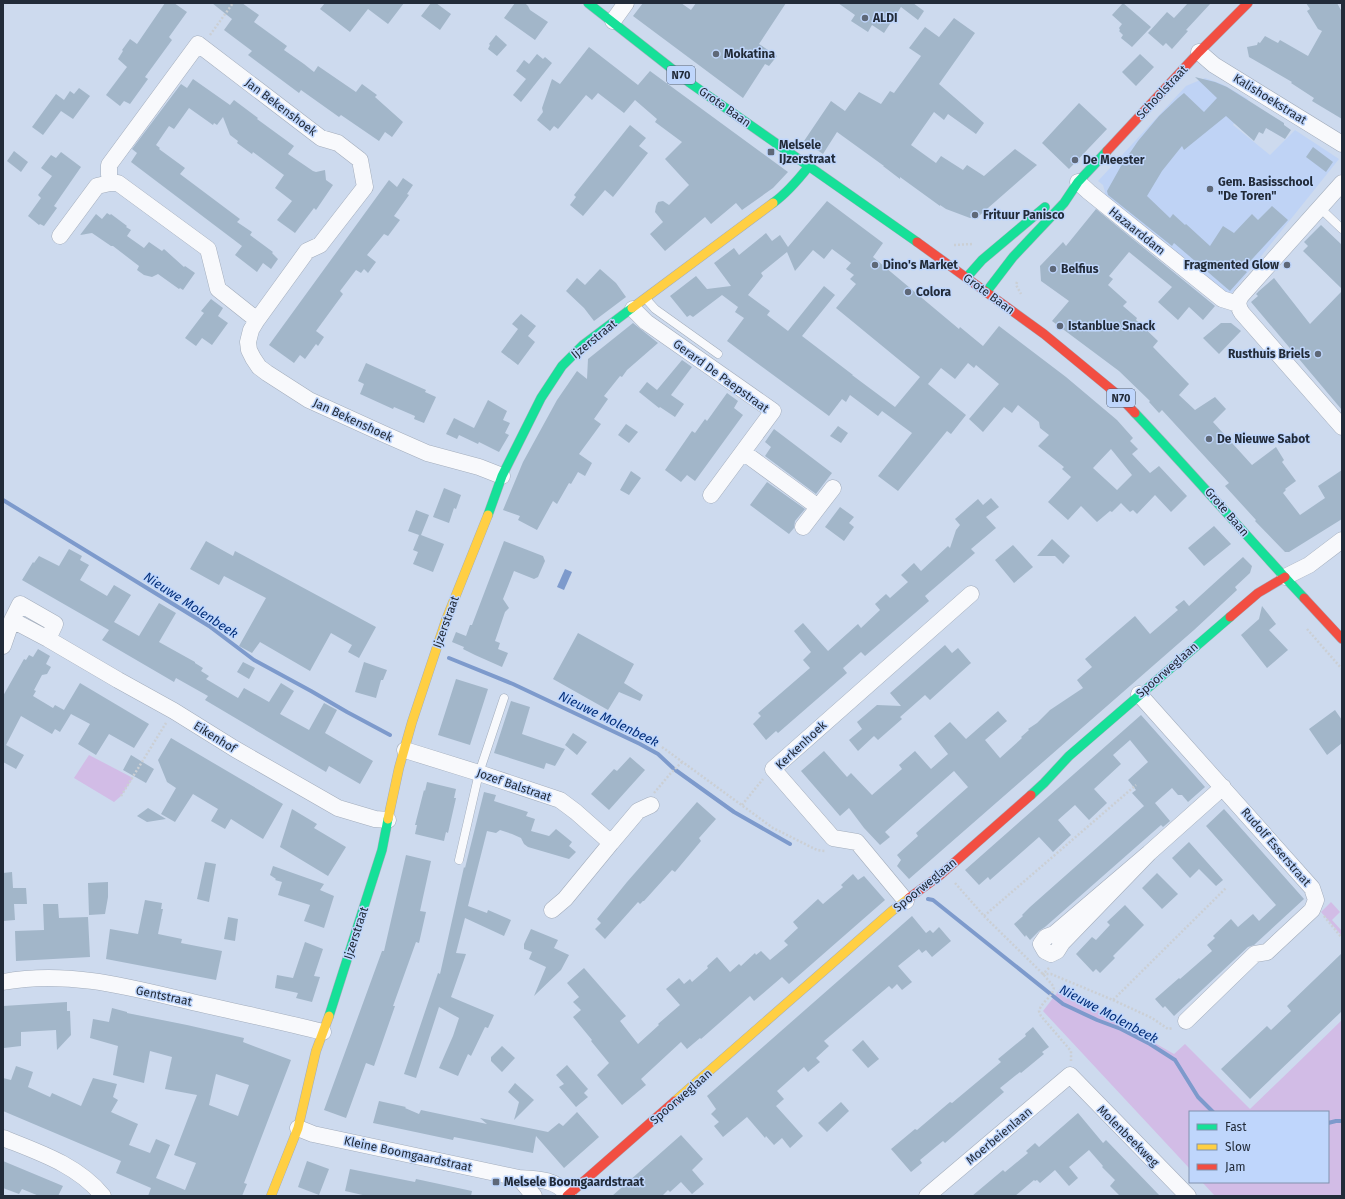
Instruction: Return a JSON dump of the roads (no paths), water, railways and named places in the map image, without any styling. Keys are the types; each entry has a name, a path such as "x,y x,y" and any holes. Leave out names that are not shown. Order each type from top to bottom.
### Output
{"street":[{"name":"Grote Baan","path":"588,3 690,82 967,277 1044,334 1118,395 1155,433 1342,639"},
{"path":"613,21 626,3"},
{"name":"Schoolstraat","path":"986,292 1013,257 1064,203 1078,182 1199,52 1248,3"},
{"name":"Jan Bekenshoek","path":"110,183 110,165 198,44 321,138 338,144 360,160 365,187 320,245 307,251 250,330 248,342 252,358 259,367 309,400 427,453 479,467 502,476"},
{"name":"Kalishoekstraat","path":"1199,52 1214,65 1342,144"},
{"name":"Ijzerstraat","path":"271,1196 298,1128 316,1051 328,1020 382,850 399,768 412,722 446,620 502,476 541,398 562,366 583,345 781,197 798,180 809,166"},
{"name":"Schoolstraat","path":"967,277 982,260 1000,244 1054,199 1078,182"},
{"name":"Hazaarddam","path":"1078,182 1222,299 1238,304"},
{"path":"60,236 98,186 118,183 208,249 218,289 257,320"},
{"path":"1342,183 1240,296 1238,304 1242,313 1342,427"},
{"name":"Gerard De Paepstraat","path":"633,309 646,322 773,411 711,495"},
{"path":"744,452 818,507"},
{"path":"803,527 833,488"},
{"path":"1285,577 1309,565 1342,540"},
{"name":"Spoorweglaan","path":"568,1195 892,911 923,889 944,871 1044,783 1069,756 1139,694 1258,592 1285,577"},
{"name":"Kerkenhoek","path":"906,901 857,842 833,838 773,769 971,594"},
{"name":"Eikenhof","path":"3,646 12,620 48,638 338,808 375,820 388,820"},
{"name":"Rudolf Esserstraat","path":"1139,694 1312,888 1316,900 1312,910 1267,952 1255,954 1186,1021"},
{"name":"Jozef Balstraat","path":"405,750 560,800 576,812 610,843"},
{"path":"1051,954 1057,951 1062,943 1149,854 1223,787"},
{"path":"552,910 565,899 638,811 651,805"},
{"name":"Gentstraat","path":"3,982 51,977 92,980 323,1032"},
{"name":"Molenbeekweg","path":"1070,1075 1185,1195"},
{"name":"Moerbeienlaan","path":"927,1196 1070,1075"},
{"name":"Kleine Boomgaardstraat","path":"298,1128 313,1134 519,1178 535,1179 553,1183 562,1187 568,1195"},
{"path":"3,1138 35,1151 74,1170 96,1188 103,1196"},
{"path":"519,1178 534,1196"}],"lane":[{"path":"1320,208 1342,229"},
{"path":"646,299 655,309 718,354"},
{"path":"459,860 479,773 504,698"}],"waterway":[{"name":"Nieuwe Molenbeek","path":"3,500 209,626 254,660 390,735"},
{"name":"Nieuwe Molenbeek","path":"449,658 513,684 640,744 658,754 674,769 734,812 790,844"},
{"name":"Nieuwe Molenbeek","path":"928,899 933,900 1063,1004 1097,1020 1121,1029 1150,1044 1175,1060 1198,1097 1212,1111"},
{"name":"Nieuwe Molenbeek","path":"1329,1123 1342,1121"}],"place":[{"name":"ALDI","path":"865,18"},
{"name":"Mokatina","path":"716,54"},
{"name":"Melsele IJzerstraat","path":"771,152"},
{"name":"De Meester","path":"1075,160"},
{"name":"Gem. Basisschool \"De Toren\"","path":"1210,189"},
{"name":"Frituur Panisco","path":"975,215"},
{"name":"Dino's Market","path":"875,265"},
{"name":"Fragmented Glow","path":"1287,265"},
{"name":"Belfius","path":"1053,269"},
{"name":"Colora","path":"908,292"},
{"name":"Istanblue Snack","path":"1060,326"},
{"name":"Rusthuis Briels","path":"1318,354"},
{"name":"De Nieuwe Sabot","path":"1209,439"},
{"name":"Melsele Boomgaardstraat","path":"496,1182"}]}
